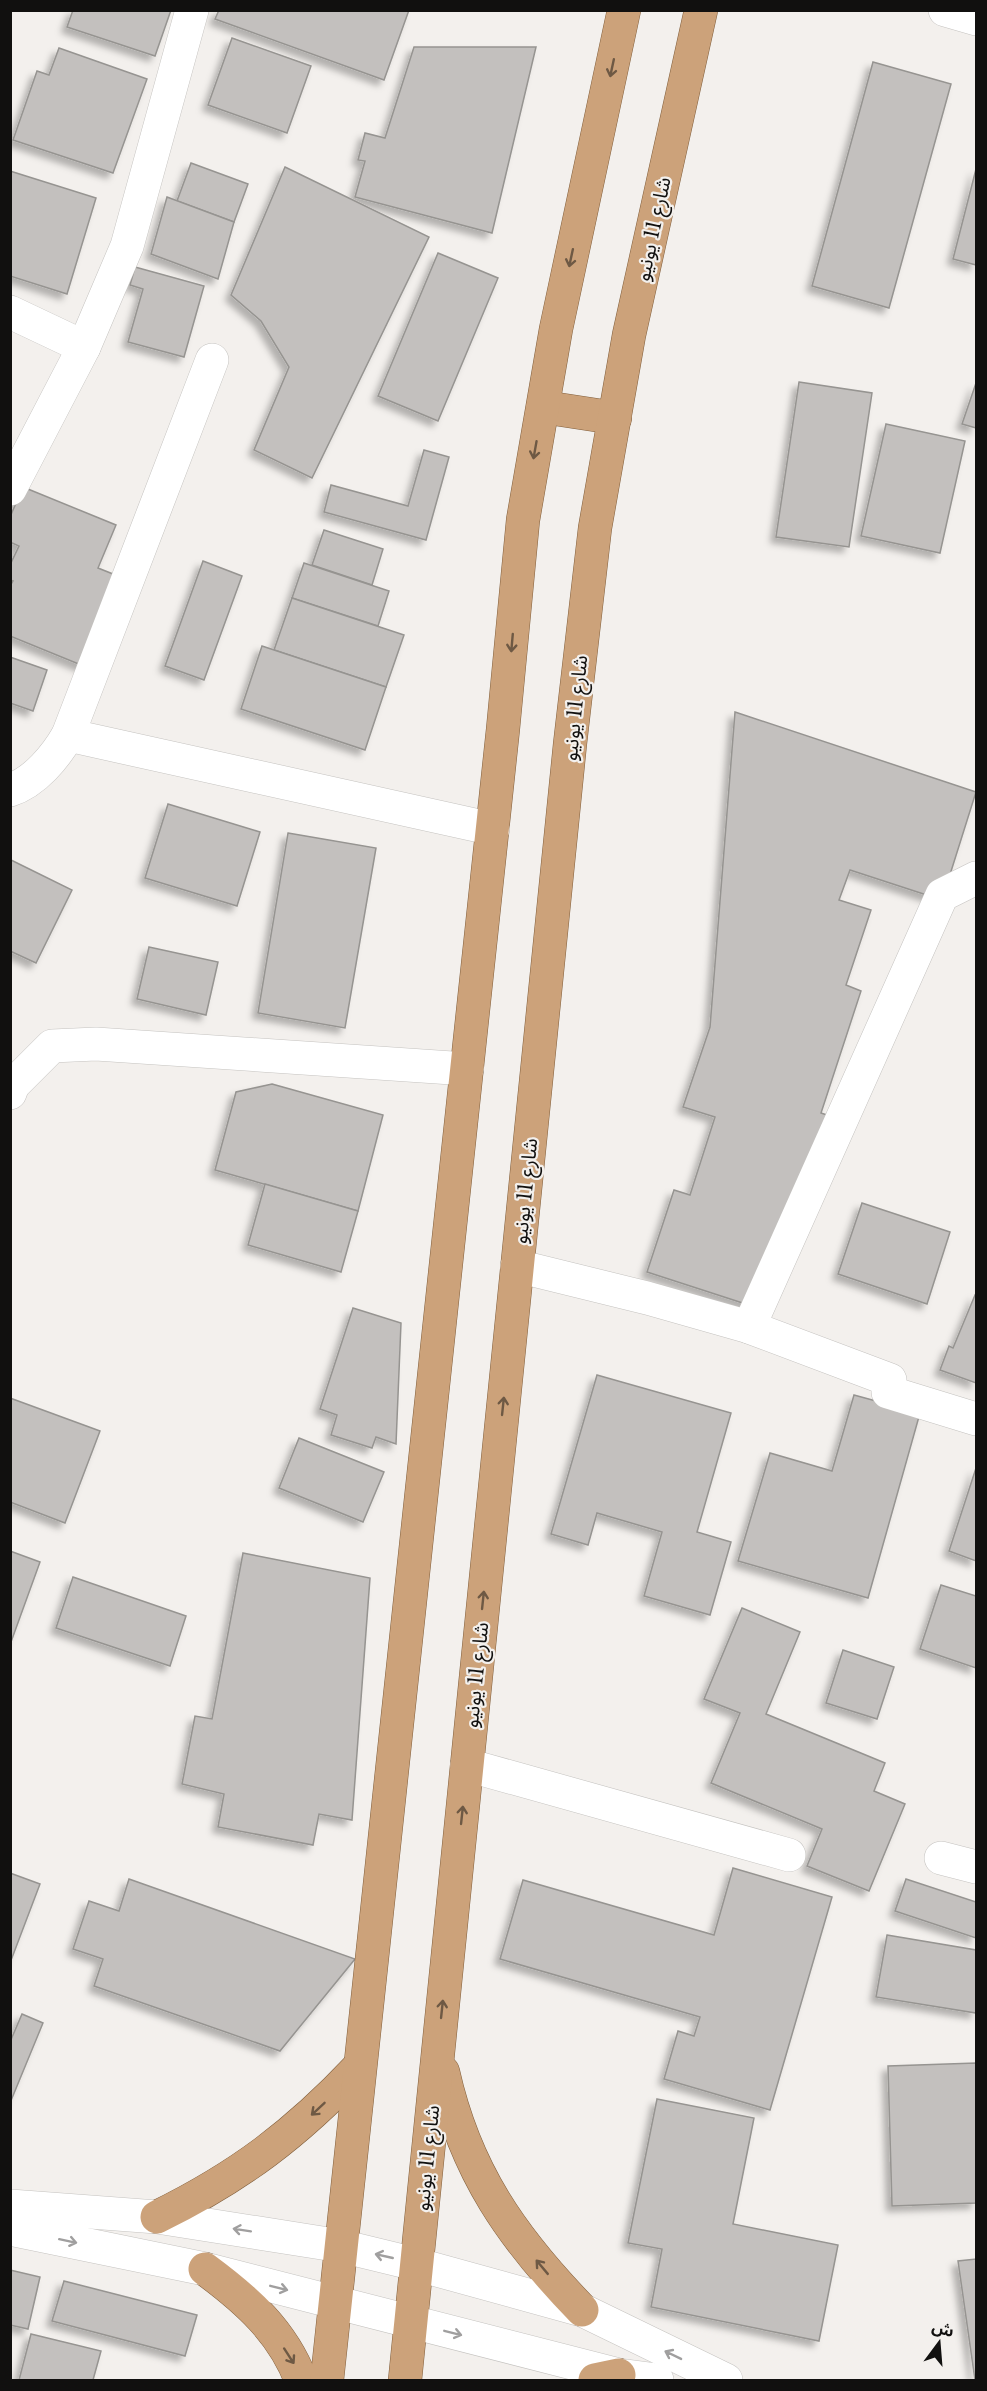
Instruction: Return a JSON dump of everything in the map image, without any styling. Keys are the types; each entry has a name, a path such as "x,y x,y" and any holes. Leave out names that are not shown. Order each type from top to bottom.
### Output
{"highway":[{"path":"327,2380 493,829 523,520 556,329 624,10"},
{"name":"شارع 11 يونيو","path":"405,2380 517,1266 595,528 629,335 701,10"},
{"path":"543,407 615,418"},
{"path":"438,2050 463,2139 483,2181 511,2228 544,2271 582,2310"},
{"path":"157,2217 195,2199 267,2153 330,2098 360,2067"},
{"path":"205,2270 241,2295 272,2328 296,2366 301,2380"}],"street":[{"path":"10,489 84,347 127,246 192,10"},
{"path":"945,10 976,19"},
{"path":"10,312 84,347"},
{"path":"10,790 20,787 57,755 68,735 212,360"},
{"path":"68,735 493,829"},
{"path":"749,1327 942,895 976,879"},
{"path":"10,1093 13,1085 52,1046 96,1044 467,1070"},
{"path":"517,1266 647,1298 749,1327 890,1380 888,1392 976,1419"},
{"path":"466,1765 789,1855"},
{"path":"941,1858 976,1867"},
{"path":"10,2206 157,2217 341,2246 416,2264 582,2310 726,2380"},
{"path":"10,2229 205,2270 336,2302 607,2378 657,2380"}],"building":[{"path":"73,10 171,10 155,56 67,27"},
{"path":"219,10 409,10 384,80 215,19"},
{"path":"232,38 311,66 287,133 208,105"},
{"path":"414,47 536,47 492,233 355,197 365,161 358,160 365,133 385,138"},
{"path":"59,48 147,79 113,173 13,140 37,71 49,75"},
{"path":"873,62 951,84 889,308 812,286"},
{"path":"191,163 248,184 234,222 177,201"},
{"path":"285,167 429,237 312,478 254,450 289,367 261,321 231,295"},
{"path":"976,169 976,265 953,259"},
{"path":"10,171 96,198 67,294 10,276"},
{"path":"167,197 234,222 218,279 151,254"},
{"path":"438,253 498,278 438,421 378,396"},
{"path":"135,267 204,286 184,357 128,342 143,289 130,285"},
{"path":"799,382 872,393 849,547 776,537"},
{"path":"976,383 976,428 962,424"},
{"path":"886,424 965,441 940,553 861,536"},
{"path":"424,450 449,457 426,540 324,512 331,485 408,506"},
{"path":"23,487 116,525 98,568 123,578 86,667 10,636 10,586 13,581 10,580 10,565 19,546 10,542 10,517"},
{"path":"324,530 383,549 372,585 312,565"},
{"path":"203,561 242,576 204,680 165,666"},
{"path":"304,563 389,591 378,626 292,598"},
{"path":"292,598 404,635 386,687 274,650"},
{"path":"262,646 386,687 365,750 241,709"},
{"path":"10,657 47,670 33,711 10,703"},
{"path":"735,712 976,792 942,900 850,870 839,900 871,910 846,985 861,991 821,1113 836,1118 755,1307 647,1272 674,1190 690,1195 715,1117 683,1107 710,1027"},
{"path":"168,804 260,832 237,906 145,878"},
{"path":"288,833 376,848 345,1028 258,1013"},
{"path":"11,860 72,890 36,963 10,951"},
{"path":"149,947 218,962 206,1015 137,999"},
{"path":"272,1084 383,1115 358,1211 215,1170 236,1092"},
{"path":"265,1184 358,1211 341,1272 248,1245"},
{"path":"862,1203 950,1232 927,1304 838,1274"},
{"path":"975,1295 976,1383 940,1370 949,1346 953,1348"},
{"path":"353,1308 401,1323 396,1444 376,1437 372,1448 331,1435 337,1415 320,1409"},
{"path":"597,1375 731,1413 697,1532 731,1542 710,1615 644,1596 662,1532 597,1513 588,1545 551,1534"},
{"path":"854,1395 920,1413 868,1598 738,1561 770,1453 832,1471"},
{"path":"10,1398 100,1431 65,1523 10,1502"},
{"path":"299,1438 384,1472 363,1522 279,1488"},
{"path":"976,1468 976,1561 949,1551"},
{"path":"10,1551 40,1562 11,1642 10,1642"},
{"path":"243,1553 370,1578 352,1820 319,1814 313,1845 218,1827 224,1794 182,1784 195,1716 212,1719"},
{"path":"73,1577 186,1616 170,1666 56,1628"},
{"path":"941,1585 976,1596 976,1668 920,1649"},
{"path":"742,1608 800,1632 766,1714 885,1763 874,1791 905,1804 869,1891 807,1866 822,1829 711,1783 740,1713 704,1699"},
{"path":"843,1650 894,1667 877,1719 826,1703"},
{"path":"733,1868 832,1897 770,2110 664,2079 678,2031 694,2036 700,2017 500,1959 523,1880 714,1935"},
{"path":"10,1873 40,1884 10,1963"},
{"path":"129,1879 355,1959 280,2051 94,1986 103,1959 73,1949 89,1901 119,1911"},
{"path":"906,1879 976,1902 976,1938 895,1911"},
{"path":"887,1935 976,1950 976,2013 876,1997"},
{"path":"22,2014 43,2023 10,2103 10,2042"},
{"path":"976,2063 976,2203 892,2206 888,2066"},
{"path":"657,2099 754,2118 733,2224 838,2245 819,2341 651,2307 662,2249 628,2243"},
{"path":"976,2259 976,2380 975,2380 958,2261"},
{"path":"10,2270 40,2277 28,2329 10,2325"},
{"path":"64,2281 197,2315 185,2356 52,2321"},
{"path":"31,2334 101,2351 93,2380 19,2380"}]}
